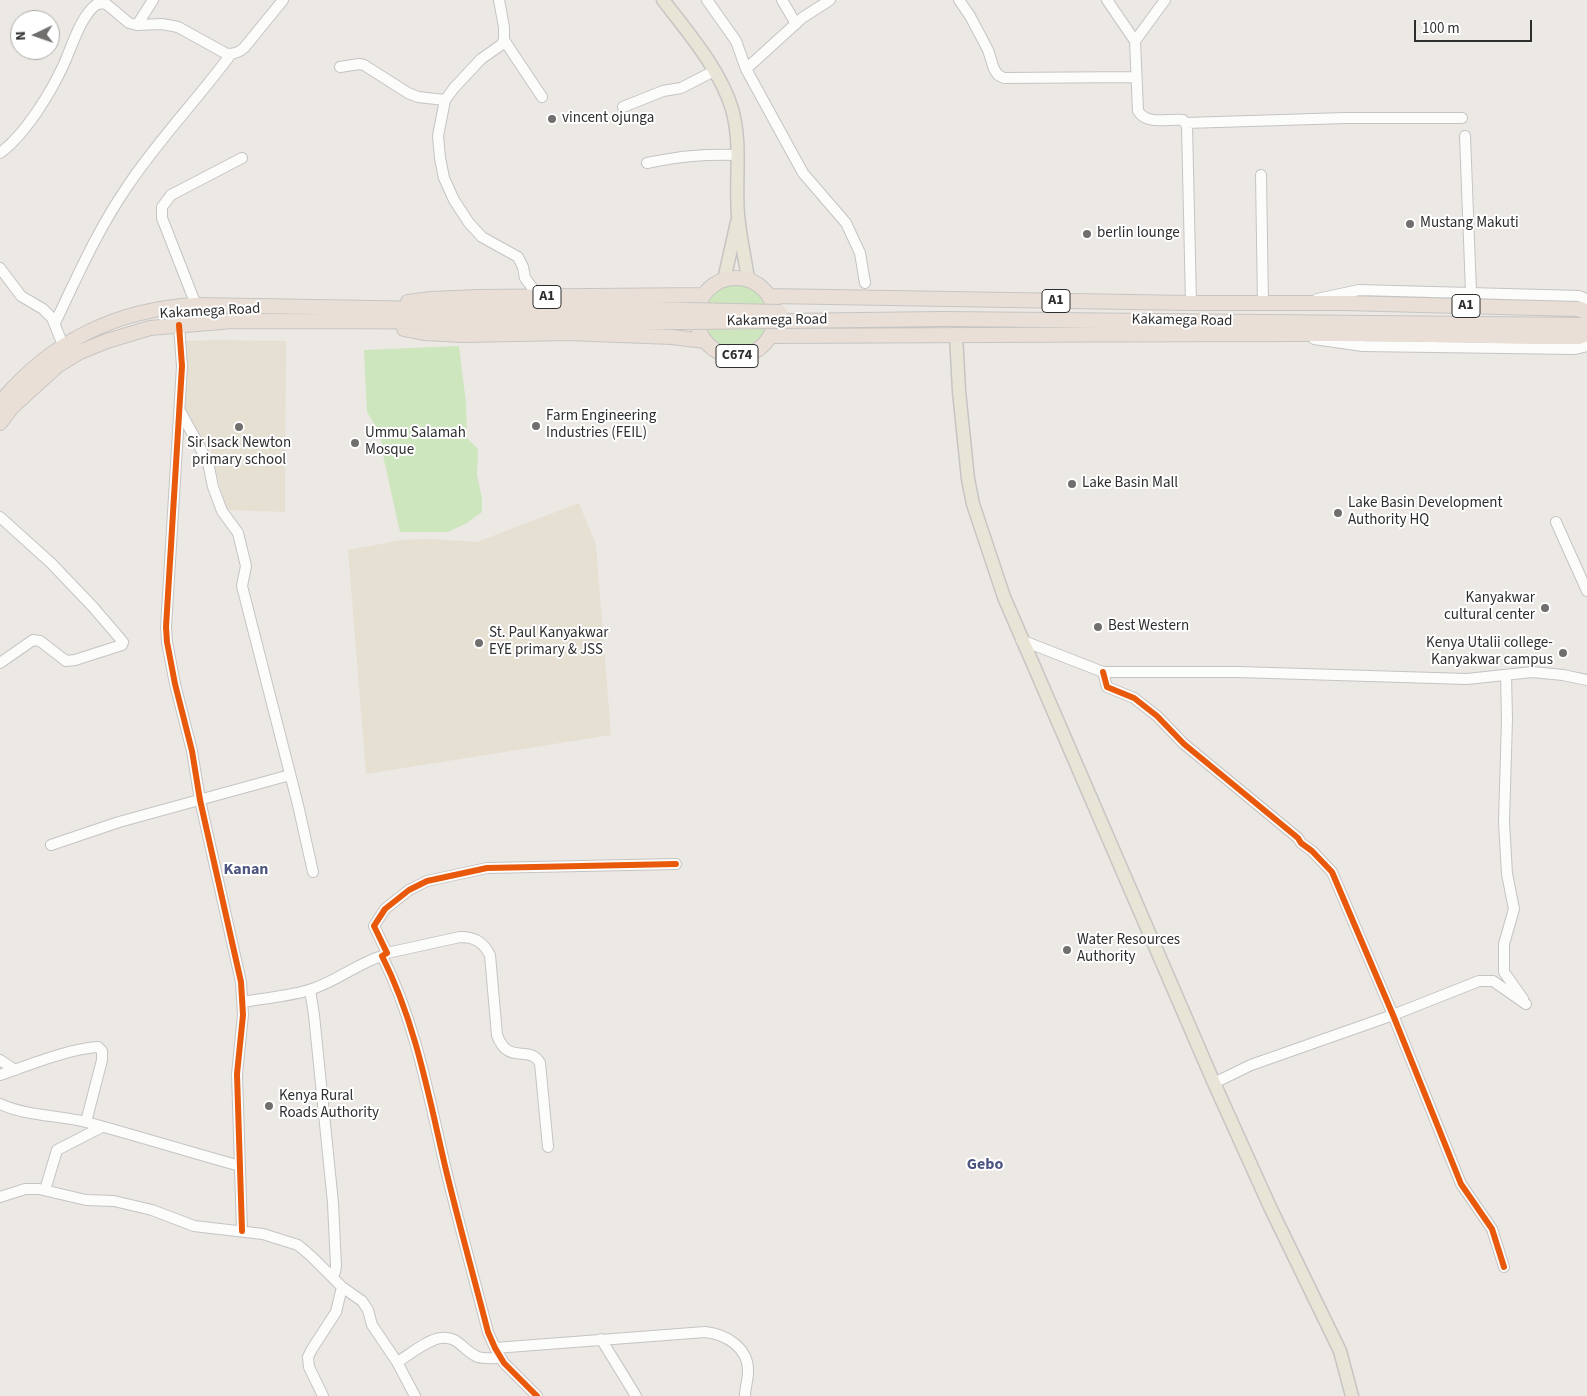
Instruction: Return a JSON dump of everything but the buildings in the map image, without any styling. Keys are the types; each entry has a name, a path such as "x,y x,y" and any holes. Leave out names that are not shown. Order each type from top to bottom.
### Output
{"highway":[{"path":"704,295 713,286 724,280 736,278 748,279 759,285 769,296"},
{"name":"A1","path":"0,403 20,380 63,345 102,325 135,314 163,308 196,305 391,308 410,302 431,299 704,295"},
{"name":"C674","path":"704,295 699,306 698,318 700,330 706,341 720,352 738,356 749,354 760,348 771,336 775,316 773,304 769,296"},
{"name":"A1","path":"769,296 1263,304 1344,303 1578,309 1587,312"},
{"name":"Kakamega Road","path":"391,308 566,308 780,312 1189,312 1310,316 1587,320"},
{"name":"Kakamega Road","path":"0,423 12,407 57,366 80,352 107,340 150,328 232,321 689,322 953,319 1587,326"},
{"name":"A1","path":"393,322 406,330 424,333 568,333 672,337 706,341"},
{"name":"A1","path":"771,336 956,334 1579,337 1587,334"}],"main road":[{"path":"663,0 694,40 714,71 732,108 737,130 738,215 748,279"},
{"path":"724,280 738,215"},
{"path":"956,334 959,391 973,504 1004,597 1214,1083 1270,1207 1340,1351 1352,1396"}],"street":[{"path":"137,25 153,0"},
{"path":"0,153 11,144 46,99 80,27 94,5 100,2 105,3 129,23 137,25 162,24 178,27 231,54 240,52 244,48 283,0"},
{"path":"707,0 736,41 746,69 803,173 846,223 860,253 866,283"},
{"path":"782,0 796,24"},
{"path":"746,69 796,24 830,0"},
{"path":"959,0 988,50 994,69 998,75 1004,78 1136,77"},
{"path":"1107,0 1135,41 1138,110 1141,115 1150,120 1180,119 1185,120 1186,123 1345,118 1462,118"},
{"path":"1135,41 1165,0"},
{"path":"502,2 504,40 501,45 481,59 445,100 438,136 444,178 454,200 482,237 518,257 524,267 525,278 540,298"},
{"path":"504,40 542,96"},
{"path":"55,323 93,246 127,187 208,86 231,54"},
{"path":"340,67 364,65 408,93 418,97 445,100"},
{"path":"623,108 663,91 681,88 714,71"},
{"path":"1186,123 1191,303"},
{"path":"1465,136 1471,292"},
{"path":"647,163 704,154 738,155"},
{"path":"196,305 162,218 162,207 171,195 242,158"},
{"path":"1261,175 1263,304"},
{"path":"0,268 21,296 42,309 55,323 63,345"},
{"path":"1289,304 1359,290 1578,296 1587,299"},
{"path":"178,325 182,366 166,634 175,684 192,751 200,800 241,982 243,1002 242,1032 237,1074 242,1231"},
{"path":"1290,335 1363,346 1575,350 1587,346"},
{"path":"180,412 208,462 213,487 222,511 238,533 246,566 242,586 313,872"},
{"path":"0,517 51,563 93,606 123,642 122,646 66,661 40,641 33,640 0,663"},
{"path":"1556,522 1587,590"},
{"path":"1022,640 1103,672 1238,672 1467,679 1532,672 1587,680"},
{"path":"1103,672 1107,686 1134,698 1157,716 1184,744 1298,838 1332,872 1462,1184 1492,1229 1504,1267"},
{"path":"1214,1083 1251,1066 1393,1015 1479,981 1493,981 1526,1004 1504,972 1504,944 1514,909 1507,874 1504,822 1507,720 1506,675"},
{"path":"51,845 119,822 290,775"},
{"path":"537,1396 504,1363 488,1332 449,1183 419,1056 374,926 385,909 409,890 427,881 487,868 676,864"},
{"path":"243,1002 310,990 385,954 460,937 471,937 485,946 490,955 499,1042 509,1052 531,1056 540,1063 548,1146"},
{"path":"310,990 333,1203 336,1266 332,1277"},
{"path":"0,1075 79,1050 98,1047 102,1051 102,1060 86,1122"},
{"path":"0,1060 15,1070"},
{"path":"0,1104 34,1114 86,1122 240,1166"},
{"path":"45,1190 57,1150 102,1127"},
{"path":"0,1197 26,1189 45,1190 86,1200 114,1201 143,1207 194,1226 263,1234 298,1245 342,1287 362,1301 368,1310 372,1325 397,1362 415,1396"},
{"path":"323,1396 309,1368 308,1357 336,1312 342,1287"},
{"path":"495,1348 600,1339 705,1332 715,1333 734,1343 745,1355 748,1373 745,1396"},
{"path":"397,1362 442,1337 458,1341 475,1356 481,1358 501,1358"},
{"path":"600,1339 636,1396"}],"shaded area":[{"name":"Sir Isack Newton primary school","path":"183,341 286,341 285,512 226,510 210,447 202,446 183,408"},
{"name":"St. Paul Kanyakwar EYE primary & JSS","path":"579,503 596,545 611,735 366,774 348,550 402,540 431,539 477,542"}],"green space":[{"path":"730,284 742,284 759,293 766,304 768,316 766,328 759,339 742,348 730,348 718,343 709,334 704,322 704,310 709,298 718,289"},
{"path":"459,346 466,403 467,438 478,449 477,475 482,498 482,512 467,523 448,532 400,532 380,434 367,412 364,350"}],"cycle path":[{"path":"179,325 182,366 166,627 167,642 241,982 243,1015 237,1074 242,1231"},
{"path":"1103,672 1107,687 1134,698 1157,716 1184,744 1298,838 1332,872 1393,1015 1461,1184 1492,1229 1504,1267"},
{"path":"537,1396 504,1363 488,1332 413,1034 394,981 382,956 387,953 374,926 385,909 409,890 427,881 487,868 676,864"}],"place":[{"name":"vincent ojunga","path":"552,119"},
{"name":"Mustang Makuti","path":"1410,224"},
{"name":"berlin lounge","path":"1087,234"},
{"name":"Farm Engineering Industries (FEIL)","path":"536,426"},
{"name":"Sir Isack Newton primary school","path":"239,427"},
{"name":"Ummu Salamah Mosque","path":"355,443"},
{"name":"Lake Basin Mall","path":"1072,484"},
{"name":"Lake Basin Development Authority HQ","path":"1338,513"},
{"name":"Kanyakwar cultural center","path":"1545,608"},
{"name":"Best Western","path":"1098,627"},
{"name":"St. Paul Kanyakwar EYE primary & JSS","path":"479,643"},
{"name":"Kenya Utalii college- Kanyakwar campus","path":"1563,653"},
{"name":"Water Resources Authority","path":"1067,950"},
{"name":"Kenya Rural Roads Authority","path":"269,1106"}],"district":[{"name":"Kanan","path":"246,870"},
{"name":"Gebo","path":"985,1165"}]}
